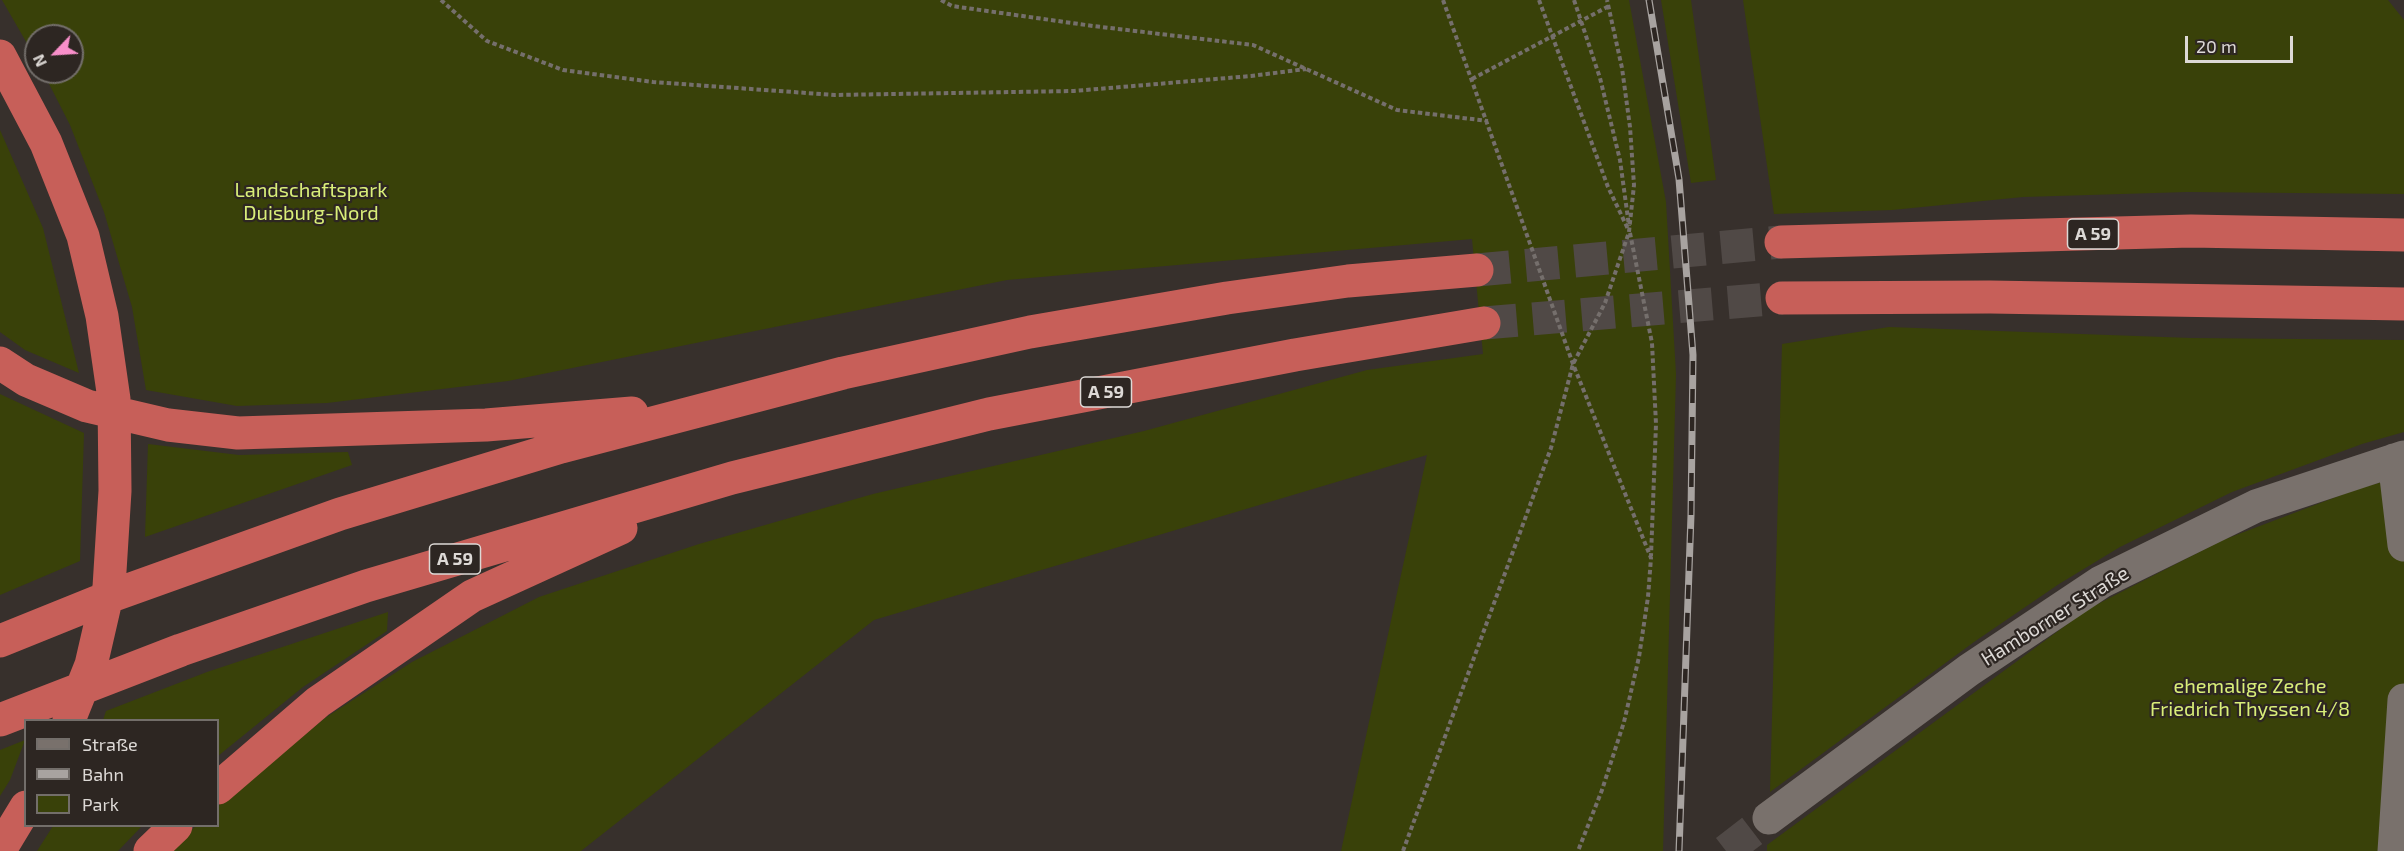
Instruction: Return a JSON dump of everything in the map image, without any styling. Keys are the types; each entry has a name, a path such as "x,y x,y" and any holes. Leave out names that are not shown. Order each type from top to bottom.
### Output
{"highway":[{"path":"0,56 46,144 83,236 102,316 114,399 115,491 109,587 91,665 69,719"},
{"name":"A 59","path":"1781,242 2191,231 2404,236"},
{"path":"0,641 114,595 340,514 561,447 843,373 1030,332 1316,286 1477,270"},
{"path":"1782,298 1990,297 2404,304"},
{"name":"A 59","path":"0,720 181,650 366,586 732,478 989,414 1295,355 1484,323"},
{"path":"0,363 26,380 87,406 168,425 238,433 486,425 721,405"},
{"path":"219,787 318,702 472,596 732,478"},
{"path":"0,850 24,810"},
{"path":"150,851 174,827"}],"street":[{"path":"2399,459 2404,545"},
{"name":"Hamborner Straße","path":"1769,818 1968,670 2101,582 2256,506 2399,459"},
{"path":"2394,851 2404,700"}],"path":[{"path":"441,0 487,41 563,70 653,82 835,95 1074,91 1306,69"},
{"path":"941,0 952,6 1253,45 1397,110 1488,121"},
{"path":"1443,0 1573,364 1651,558"},
{"path":"1539,0 1608,187 1629,232"},
{"path":"1574,0 1600,78 1620,160 1629,232 1652,343 1656,424 1651,558 1639,657 1624,722 1602,790 1578,851"},
{"path":"1403,851 1551,448 1573,364 1605,303 1629,232 1634,185 1630,127 1622,68 1607,0"},
{"path":"1472,79 1609,6"}],"green space":[{"name":"Landschaftspark Duisburg-Nord","path":"2,0 1629,0 1666,202 1676,374 1663,851 1341,851 1427,455 874,620 581,851 169,851 195,827 219,827 219,805 325,718 412,662 539,597 699,544 873,494 1144,431 1367,370 1483,354 1472,239 1007,280 508,381 327,403 237,406 146,390 132,307 104,212 70,125 49,84 84,84 84,24 24,24 24,38"},
{"path":"1661,0 1691,0 1716,180 1691,183"},
{"path":"1743,0 2388,0 2404,20 2404,194 2187,192 2023,197 1892,210 1774,214"},
{"path":"0,130 43,228 79,373 25,350 0,332"},
{"path":"1889,327 2191,338 2404,340 2404,432 2362,444 2232,492 2120,547 2059,584 1974,642 1770,792 1782,344"},
{"path":"0,394 84,433 80,561 0,595"},
{"path":"148,444 239,455 348,452 352,465 145,537"},
{"name":"ehemalige Zeche Friedrich Thyssen 4/8","path":"2404,476 2404,851 1767,851 1767,845 2088,609 2223,540 2357,489"},
{"path":"388,612 387,631 303,687 219,755 219,719 103,719 106,711 207,672"},
{"path":"24,740 10,780 0,796 0,750"},
{"path":"52,827 141,827 118,851 37,851"}],"tunnel":[{"path":"1477,270 1781,242"},
{"path":"1484,323 1782,298"},
{"path":"1726,851 1769,818"}],"railway":[{"path":"1649,0 1679,179 1693,355 1691,515 1679,851"}]}
